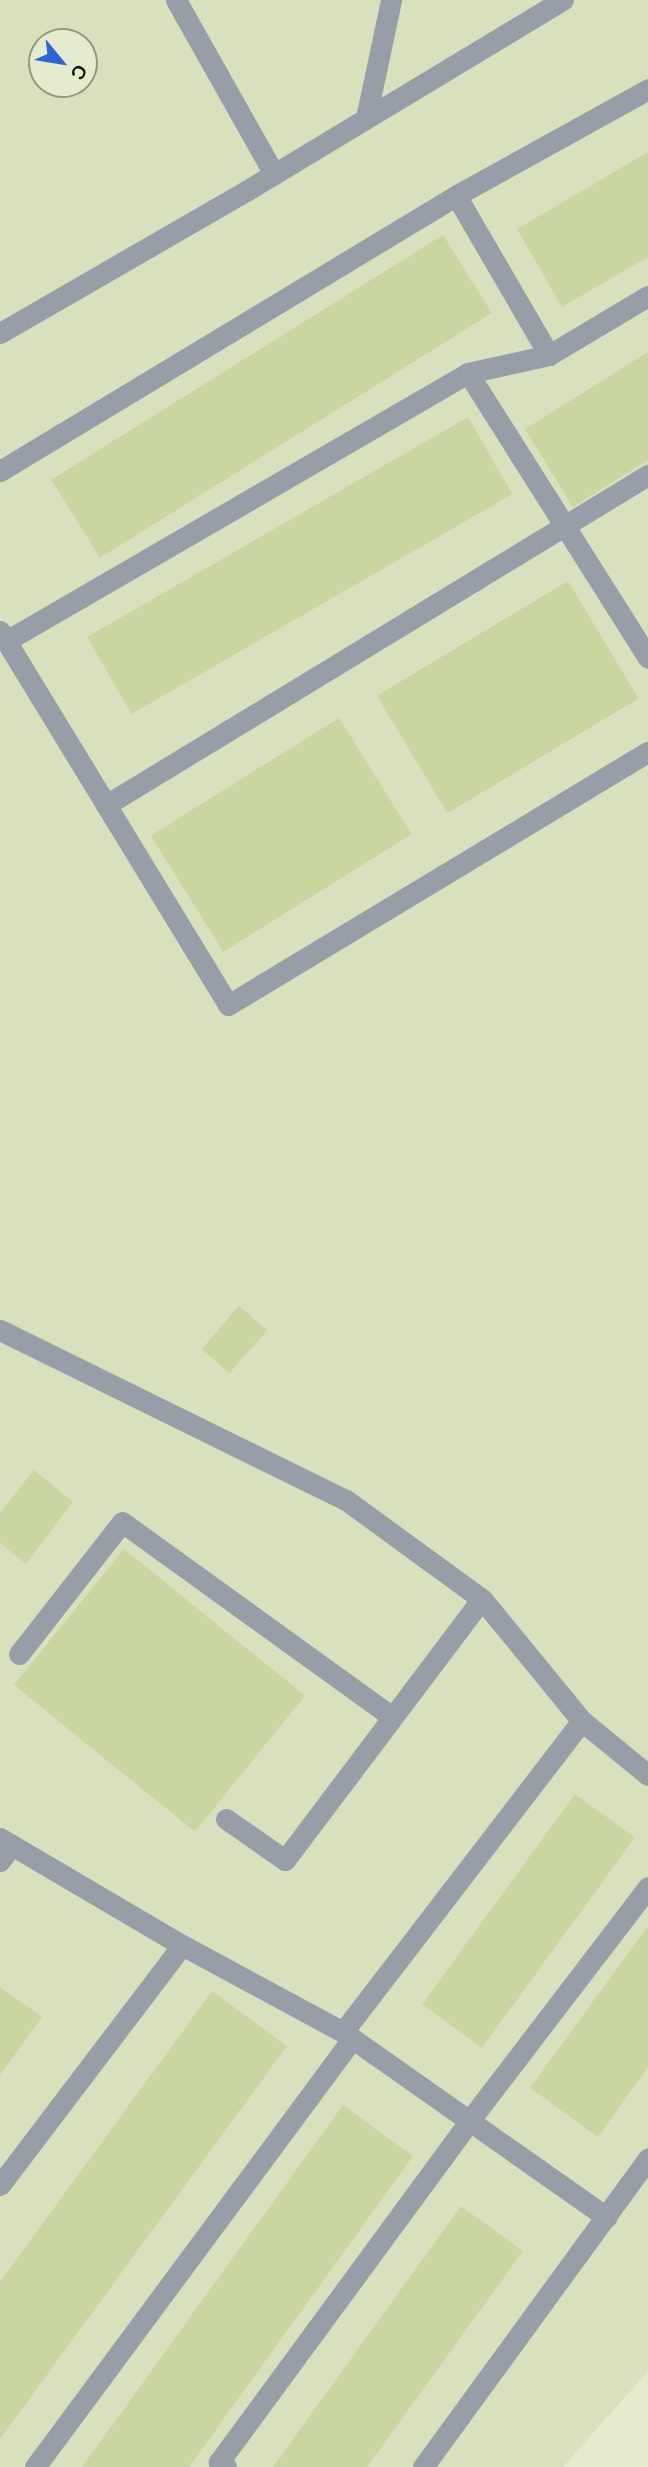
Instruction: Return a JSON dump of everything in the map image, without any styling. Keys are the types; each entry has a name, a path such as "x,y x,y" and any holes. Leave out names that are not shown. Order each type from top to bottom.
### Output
{"street":[{"path":"176,0 274,174"},
{"path":"366,118 391,0"},
{"path":"0,333 274,174 563,0"},
{"path":"0,471 457,197 648,89"},
{"path":"457,197 549,355"},
{"path":"648,296 549,355 468,373 3,636 228,1005 648,752"},
{"path":"468,373 648,658"},
{"path":"106,805 648,475"},
{"path":"0,1330 346,1500 482,1600 582,1721 648,1775"},
{"path":"19,1654 122,1522 391,1716"},
{"path":"226,1819 285,1860 391,1716 482,1600"},
{"path":"35,2467 348,2035 582,1721"},
{"path":"4,1848 348,2035 606,2217"},
{"path":"220,2465 470,2120 648,1887"},
{"path":"0,2185 182,1945"},
{"path":"423,2467 648,2158"}],"shaded area":[{"path":"0,0 648,0 648,2371 563,2467 0,2467"}],"building":[{"path":"648,152 648,257 562,307 517,229"},
{"path":"443,235 492,313 100,558 51,480"},
{"path":"648,352 648,460 573,507 525,429"},
{"path":"468,417 512,494 131,714 87,637"},
{"path":"568,581 639,698 447,813 377,696"},
{"path":"339,718 412,834 223,952 151,836"},
{"path":"239,1306 267,1330 230,1373 202,1349"},
{"path":"34,1470 73,1502 26,1564 0,1543 0,1513"},
{"path":"124,1549 305,1696 195,1832 14,1685"},
{"path":"575,1794 635,1837 482,2048 422,2004"},
{"path":"648,1926 648,2067 598,2137 530,2088"},
{"path":"0,1987 42,2017 0,2075"},
{"path":"212,1991 287,2046 0,2439 0,2282"},
{"path":"343,2105 413,2156 189,2467 82,2467"},
{"path":"461,2206 523,2251 367,2467 273,2467"}]}
